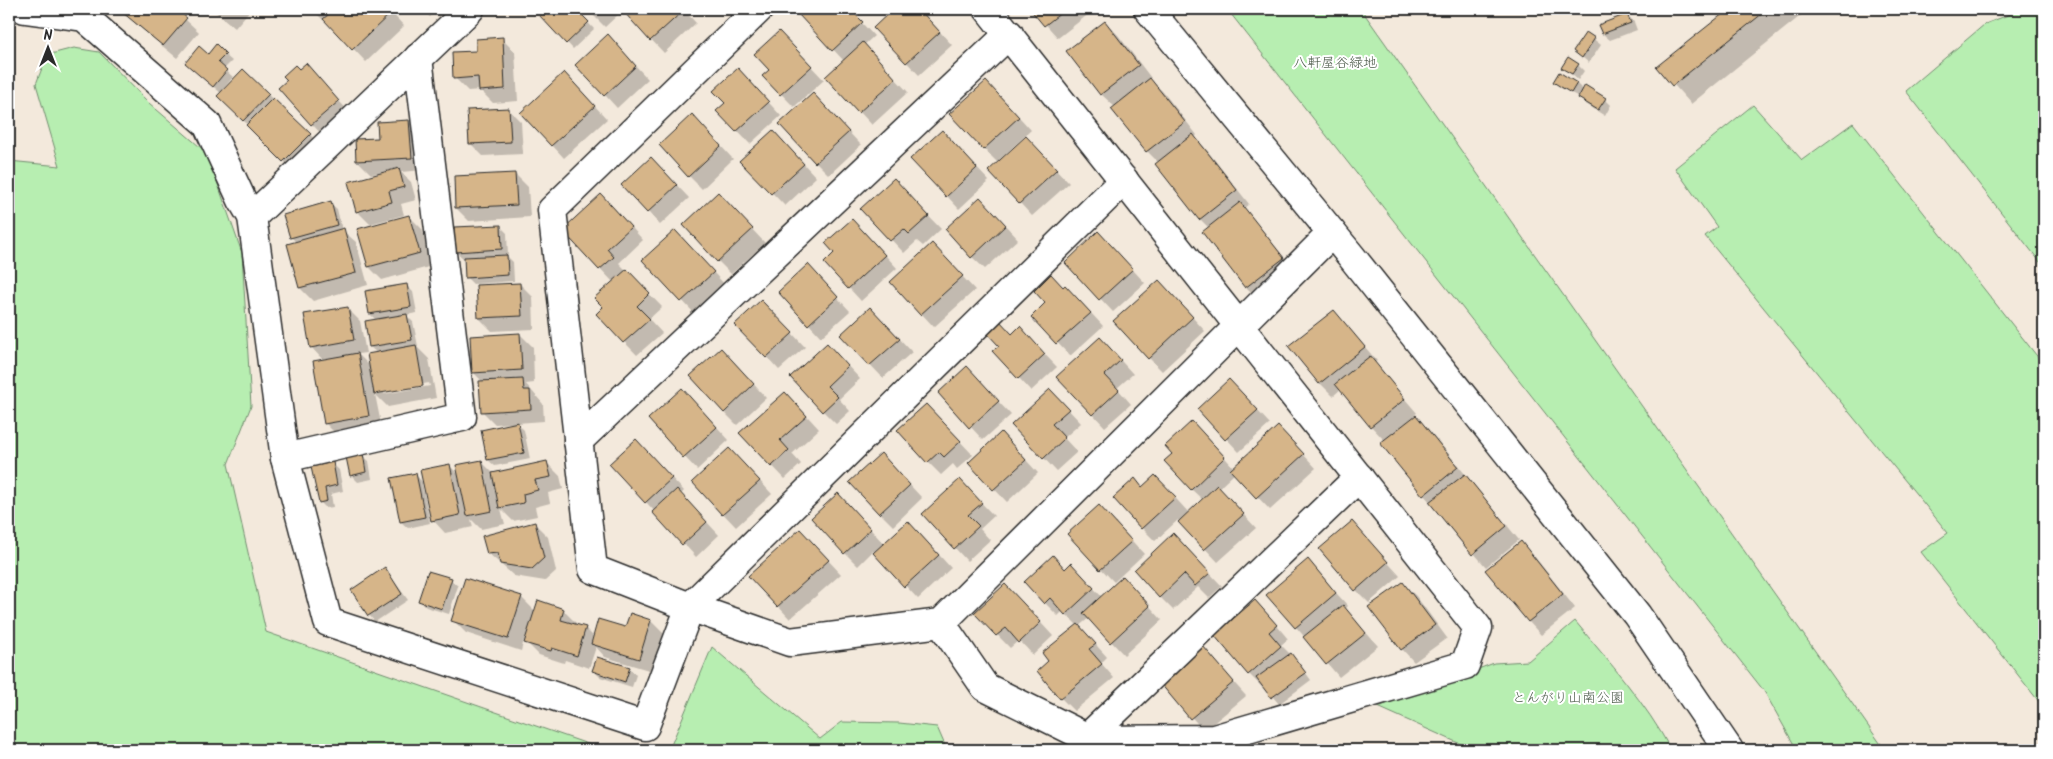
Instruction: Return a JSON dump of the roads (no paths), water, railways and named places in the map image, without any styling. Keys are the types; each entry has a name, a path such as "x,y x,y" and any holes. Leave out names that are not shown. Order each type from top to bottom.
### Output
{"street":[{"path":"25,9 88,13 207,124 242,200 252,217 285,458 328,622 645,726 690,607 1124,180"},
{"path":"252,217 470,9"},
{"path":"759,9 552,210 593,569 690,607 790,642 941,623 1332,233"},
{"path":"941,623 985,687 1092,740 1214,739 1465,665 1478,628 988,9"},
{"path":"1148,9 1332,233 1638,615 1729,750"},
{"path":"578,441 1009,34"},
{"path":"285,458 462,417 418,58"},
{"path":"1087,738 1359,476"}],"park label":[{"name":"八軒屋谷緑地","path":"1335,62"},
{"name":"とんがり山南公園","path":"1568,697"}]}
